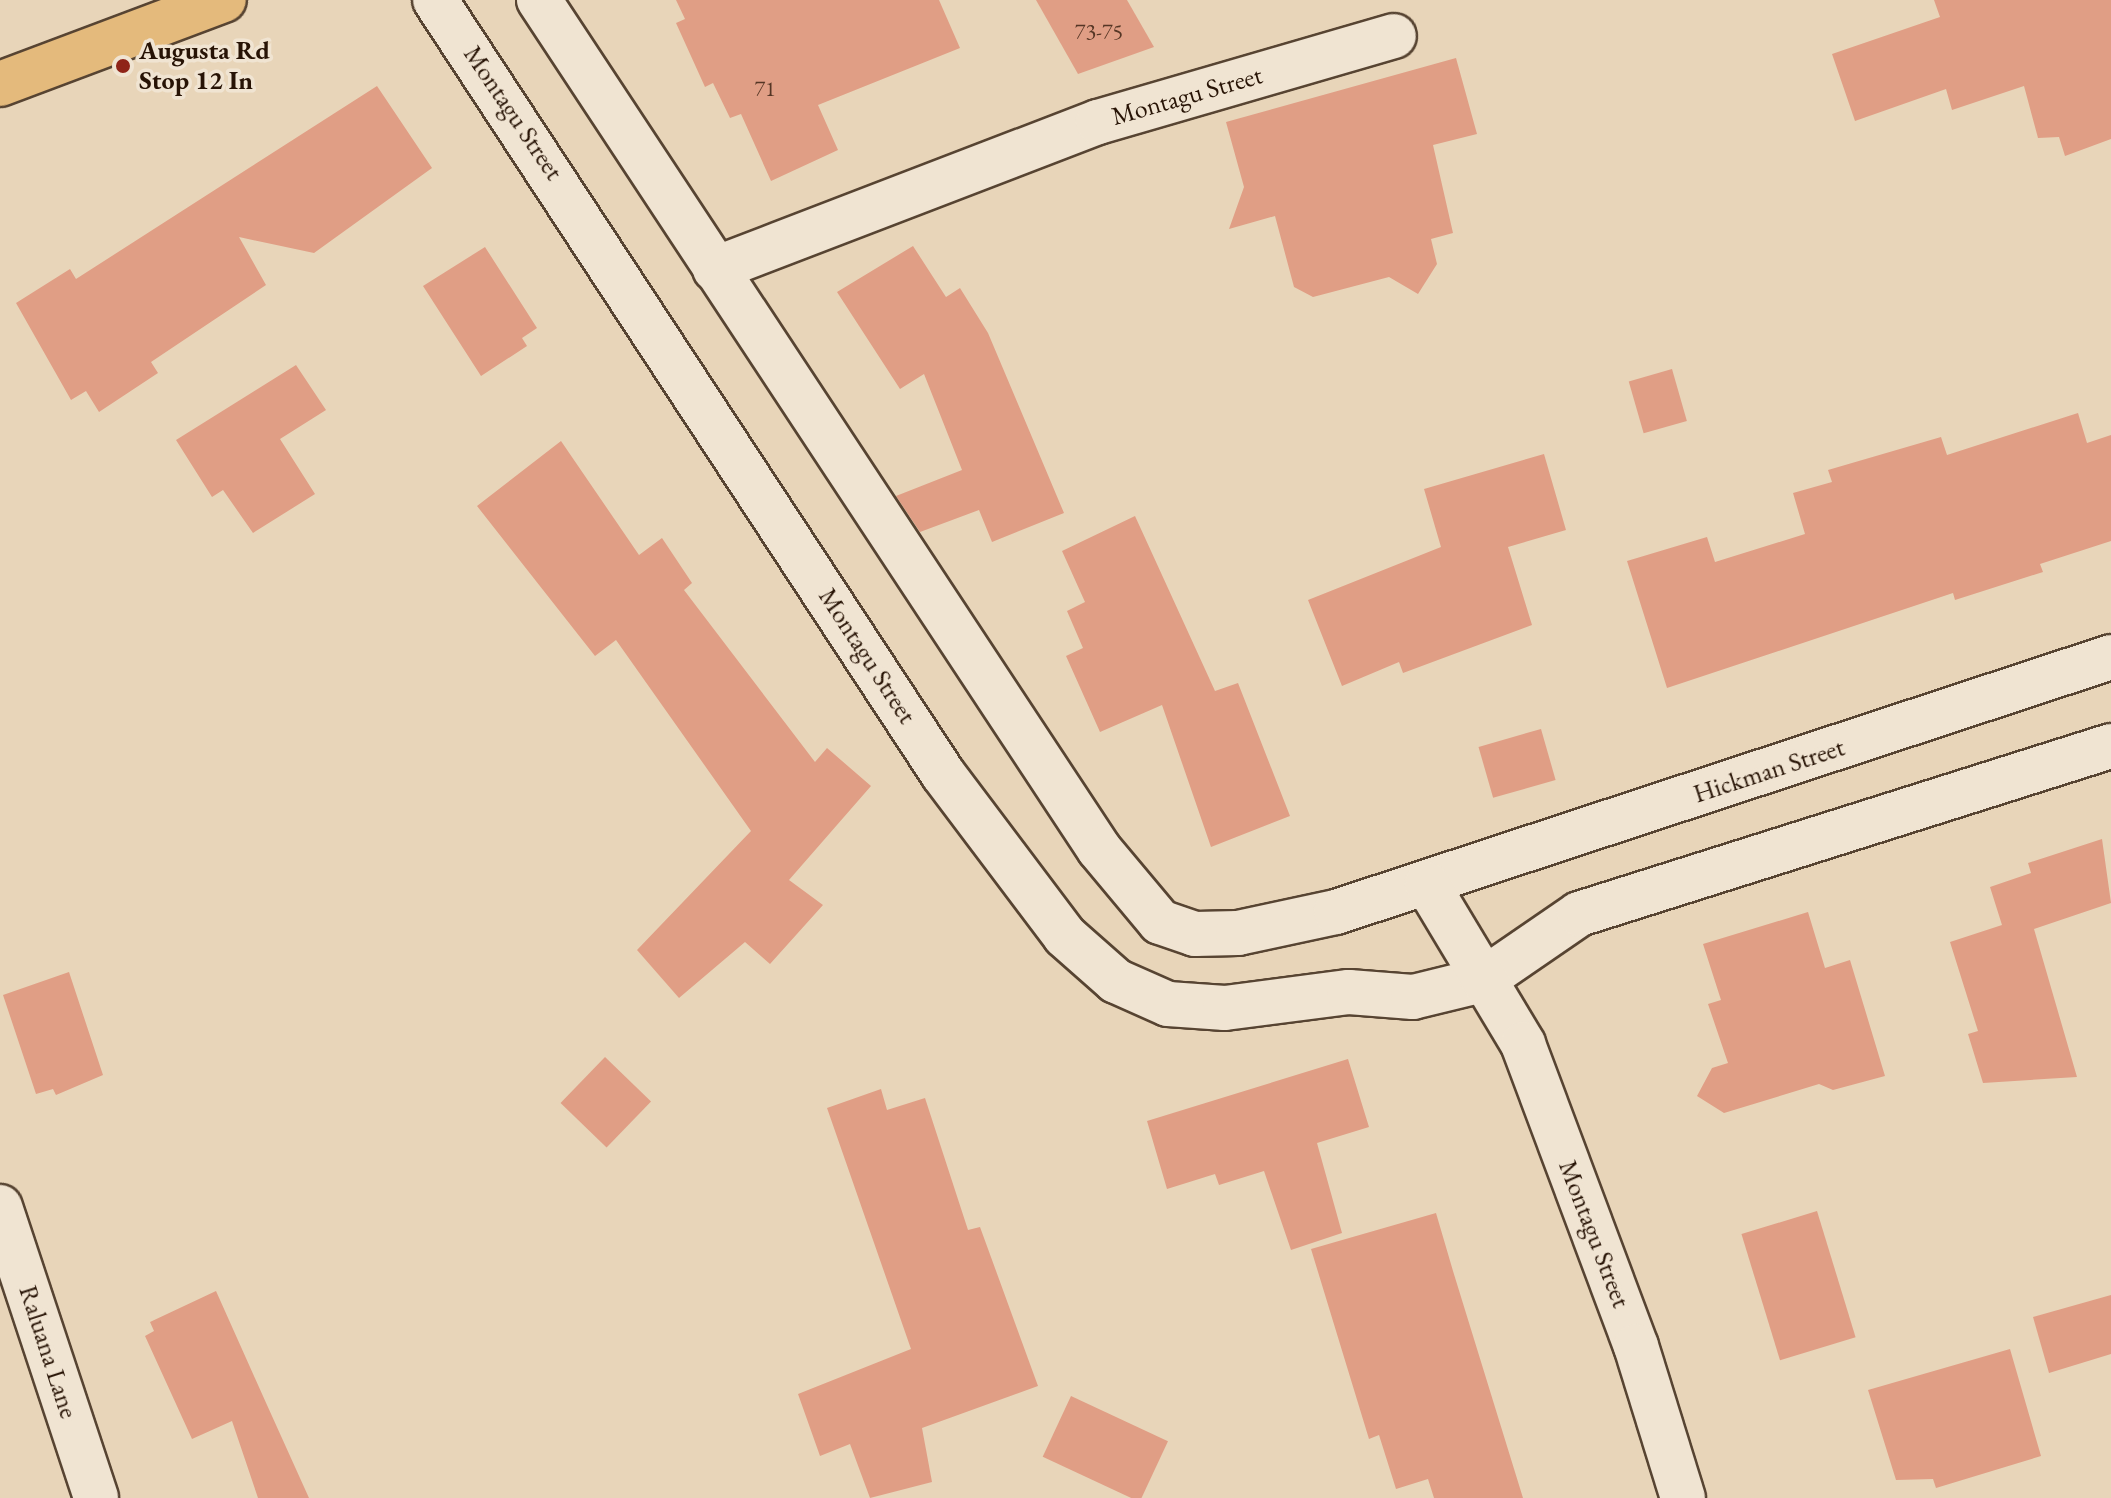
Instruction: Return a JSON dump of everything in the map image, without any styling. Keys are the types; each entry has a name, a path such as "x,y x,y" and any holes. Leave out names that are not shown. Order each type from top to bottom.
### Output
{"main road":[{"path":"0,84 224,0"}],"street":[{"name":"Montagu Street","path":"435,0 943,774 1065,936 1116,981 1168,1004 1225,1008 1349,992 1413,997 1483,980"},
{"path":"539,0 1099,849 1160,922 1195,934 1238,933 1427,884"},
{"name":"Montagu Street","path":"715,269 1098,122 1394,36"},
{"name":"Hickman Street","path":"1427,884 2111,657"},
{"path":"1483,980 1579,914 2111,746"},
{"name":"Montagu Street","path":"1427,884 1523,1044 1636,1346 1683,1498"},
{"name":"Raluana Lane","path":"0,1207 96,1498"}],"building":[{"path":"676,0 939,0 960,48 818,105 838,150 771,181 741,114 730,118 713,83 705,87 676,23 685,19"},
{"path":"1036,0 1127,0 1154,47 1078,74"},
{"path":"1934,0 2111,0 2111,139 2065,156 2059,137 2038,138 2024,86 1952,110 1946,89 1855,121 1832,54 1940,17"},
{"path":"1456,58 1477,134 1433,145 1453,233 1431,239 1437,264 1418,294 1389,277 1313,297 1294,287 1275,216 1229,229 1244,187 1226,122"},
{"path":"377,86 432,168 314,253 239,237 266,285 151,362 158,373 99,412 86,391 71,400 16,303 70,269 76,279"},
{"path":"913,246 946,297 960,288 988,333 1064,513 992,542 979,510 920,532 896,496 962,470 924,374 900,389 837,292"},
{"path":"485,247 537,328 522,338 527,346 481,376 423,286"},
{"path":"296,365 326,410 280,439 315,494 253,533 223,490 212,497 176,440"},
{"path":"1672,369 1687,421 1644,433 1629,381"},
{"path":"2078,413 2087,443 2111,435 2111,541 2040,564 2043,572 1955,600 1953,593 1667,688 1627,561 1707,537 1715,562 1805,534 1793,493 1832,482 1828,470 1941,437 1947,455"},
{"path":"561,441 639,555 662,538 692,583 684,590 815,762 827,748 871,786 789,880 823,905 770,964 745,942 679,998 637,950 751,831 616,640 595,656 477,506"},
{"path":"1544,454 1566,530 1508,547 1532,625 1403,673 1399,662 1342,686 1308,600 1441,547 1424,489"},
{"path":"1135,516 1215,691 1238,683 1290,816 1211,847 1162,705 1100,732 1066,656 1083,648 1067,611 1085,602 1062,551"},
{"path":"1541,729 1556,780 1493,798 1479,747"},
{"path":"2102,839 2111,903 2034,929 2077,1077 1983,1083 1968,1034 1978,1031 1950,942 2002,925 1990,887 2031,873 2028,863"},
{"path":"1808,912 1825,968 1850,960 1885,1076 1833,1090 1819,1084 1724,1113 1697,1096 1712,1068 1728,1063 1708,1004 1721,1000 1703,944"},
{"path":"69,972 103,1075 56,1095 53,1089 36,1094 3,995"},
{"path":"605,1057 651,1101 607,1147 561,1103"},
{"path":"1348,1059 1369,1127 1317,1143 1342,1233 1291,1250 1264,1171 1219,1185 1215,1174 1167,1189 1147,1121"},
{"path":"881,1089 887,1110 925,1098 968,1230 980,1227 1038,1386 922,1428 932,1482 870,1498 850,1444 820,1456 798,1394 911,1349 827,1108"},
{"path":"1817,1211 1856,1337 1780,1360 1741,1234"},
{"path":"1436,1213 1523,1498 1434,1498 1428,1479 1396,1489 1379,1435 1369,1439 1311,1249"},
{"path":"216,1291 309,1498 258,1498 232,1421 192,1439 145,1336 154,1331 150,1322"},
{"path":"2111,1295 2111,1354 2049,1373 2033,1317"},
{"path":"2010,1349 2041,1456 1936,1488 1933,1479 1896,1480 1868,1390"},
{"path":"1071,1396 1168,1441 1141,1498 1131,1498 1043,1457"}],"place":[{"name":"Augusta Rd Stop 12 In","path":"123,66"}]}
